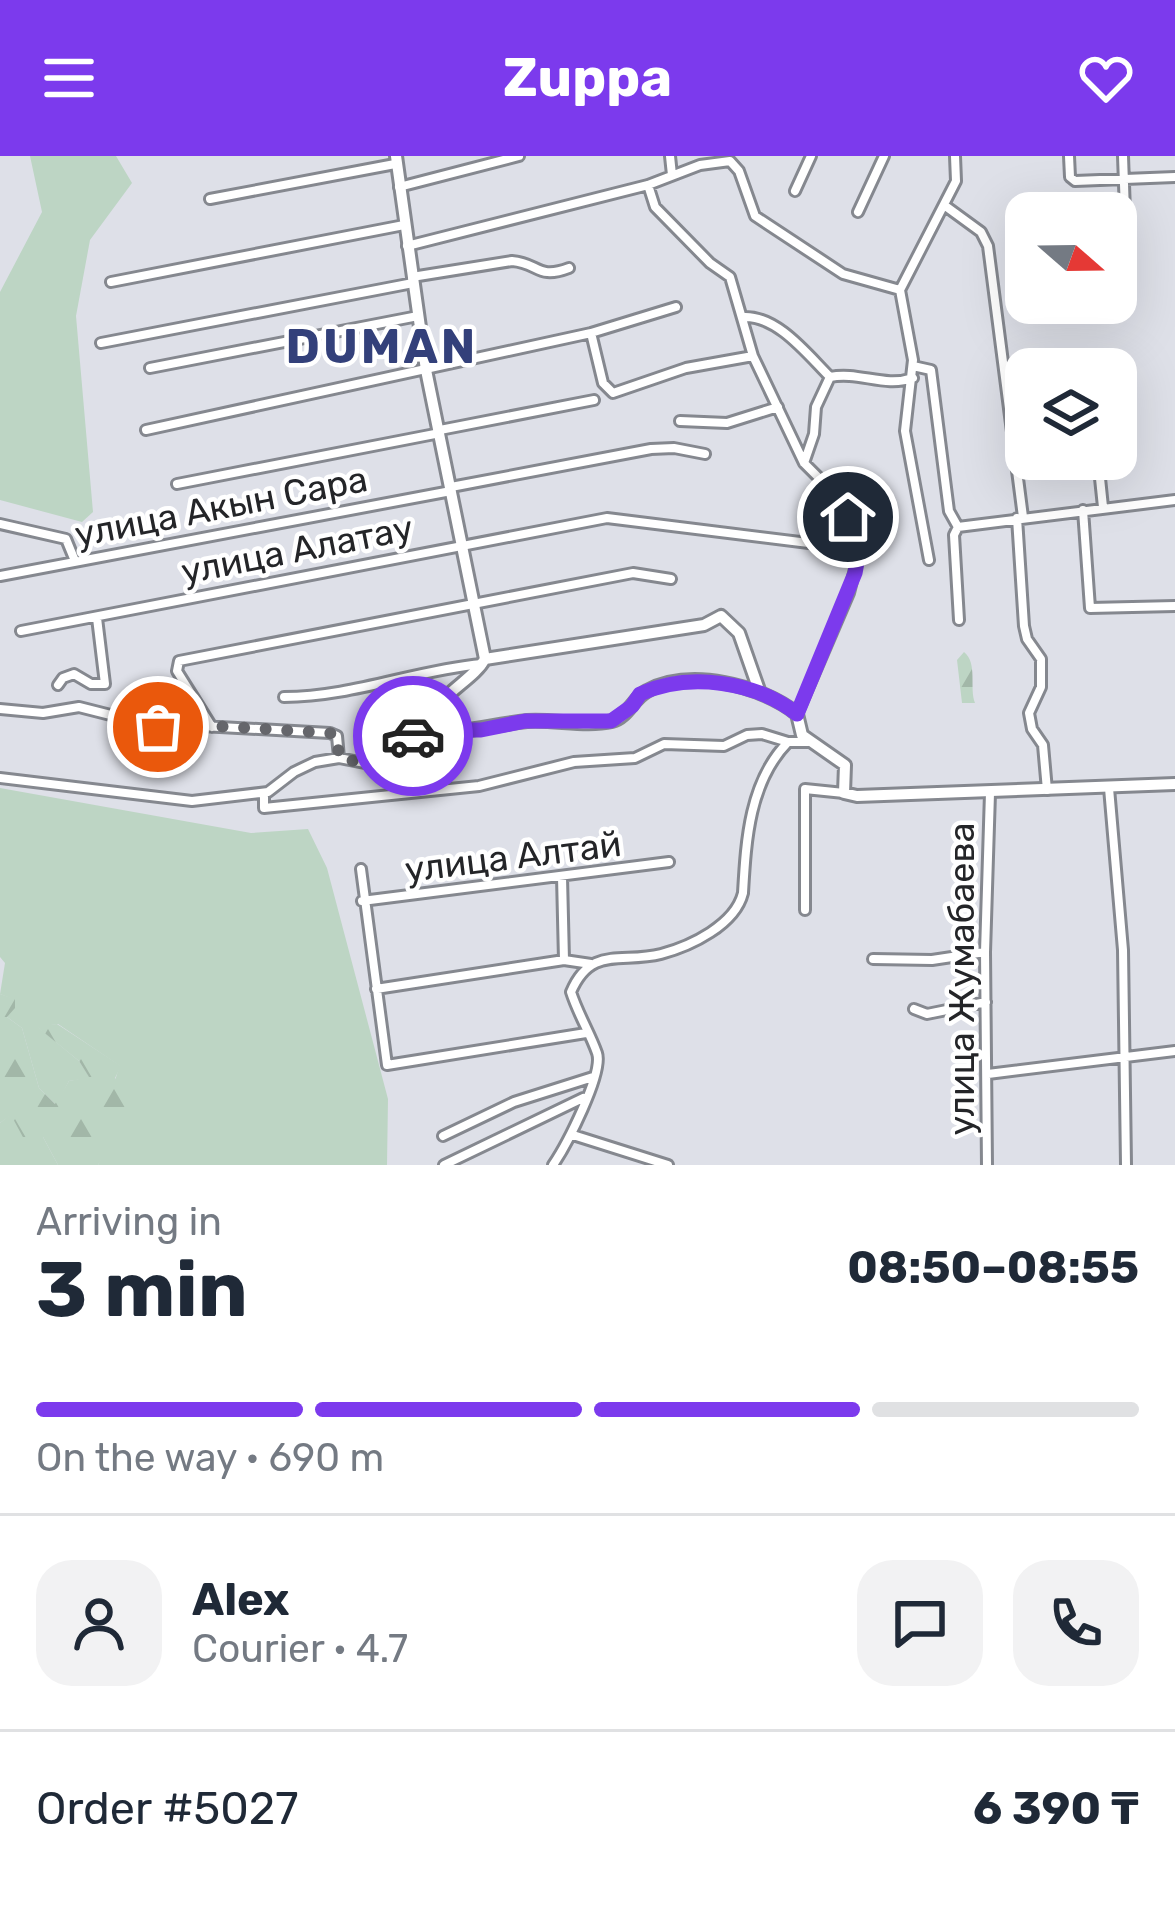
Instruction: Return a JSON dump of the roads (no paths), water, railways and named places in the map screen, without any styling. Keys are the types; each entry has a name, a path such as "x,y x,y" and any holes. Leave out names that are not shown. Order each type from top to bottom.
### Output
{"street":[{"path":"399,187 519,156"},
{"path":"670,156 672,175"},
{"path":"795,191 811,156"},
{"path":"858,212 884,156"},
{"path":"929,560 904,431 913,372 900,290 956,181 956,156"},
{"path":"1070,156 1072,179 1175,178"},
{"path":"1123,156 1124,192"},
{"path":"210,199 395,160 426,370 484,662"},
{"path":"407,247 648,185 700,165 735,163 755,216 843,274 900,290"},
{"path":"648,185 655,207 730,277 753,356 804,463 839,497 857,549 849,593 797,714 808,742 844,765 844,793"},
{"path":"944,206 981,232 988,246 1020,517 1024,626 1041,659 1041,687 1029,712 1043,745 1048,790"},
{"path":"112,282 404,225"},
{"path":"101,343 512,261 551,275 569,268"},
{"path":"146,430 591,333 676,307"},
{"path":"149,368 418,316"},
{"path":"743,316 759,316 771,323 830,377"},
{"path":"591,333 603,383 613,393 686,368 753,356"},
{"path":"830,377 848,374 897,383 913,372 931,370 949,511 958,527"},
{"path":"804,463 814,434 816,406 830,377"},
{"path":"177,484 594,400"},
{"path":"680,421 727,423 778,407"},
{"name":"улица Акын Сара","path":"0,576 650,449 705,454"},
{"path":"1101,480 1103,507"},
{"path":"958,527 1175,500"},
{"path":"1084,510 1090,608 1175,606"},
{"name":"улица Алатау","path":"21,631 607,518 857,549"},
{"path":"0,524 66,539 75,561"},
{"path":"958,527 954,535 958,620"},
{"path":"212,727 177,670 179,661 633,573 670,579"},
{"path":"284,697 390,684 484,662 704,625 721,616 739,633 760,693"},
{"path":"58,685 74,674 91,684 105,684 97,618"},
{"path":"432,729 431,719 451,690 484,662"},
{"path":"0,778 192,801 264,793 315,762 339,758 390,768 409,739 432,729 444,733 525,721 611,721 640,694 683,682 710,682 760,693 797,714"},
{"path":"0,709 43,713 79,707 133,724 330,733 337,736 339,758"},
{"path":"264,793 264,808 365,799 479,786 574,762 635,758 664,743 724,746 762,734 808,742"},
{"path":"553,1165 573,1135 599,1056 571,992 582,970 626,956 660,954 728,920 743,893 748,820 777,753 788,742"},
{"path":"805,910 805,789 894,798 920,792 1175,784"},
{"path":"1109,788 1123,950 1126,1165"},
{"name":"улица Жумабаева","path":"987,1165 989,793"},
{"name":"улица Алтай","path":"362,901 668,862"},
{"path":"361,868 387,1065 586,1034"},
{"path":"562,877 564,960"},
{"path":"873,958 924,961 986,952"},
{"path":"376,989 564,960 593,964"},
{"path":"914,1009 927,1014 986,1002"},
{"path":"988,1074 1175,1051"},
{"path":"443,1136 514,1102 595,1076"},
{"path":"444,1165 585,1097"},
{"path":"573,1135 668,1165"}],"district":[{"name":"DUMAN","path":"382,346"}]}
